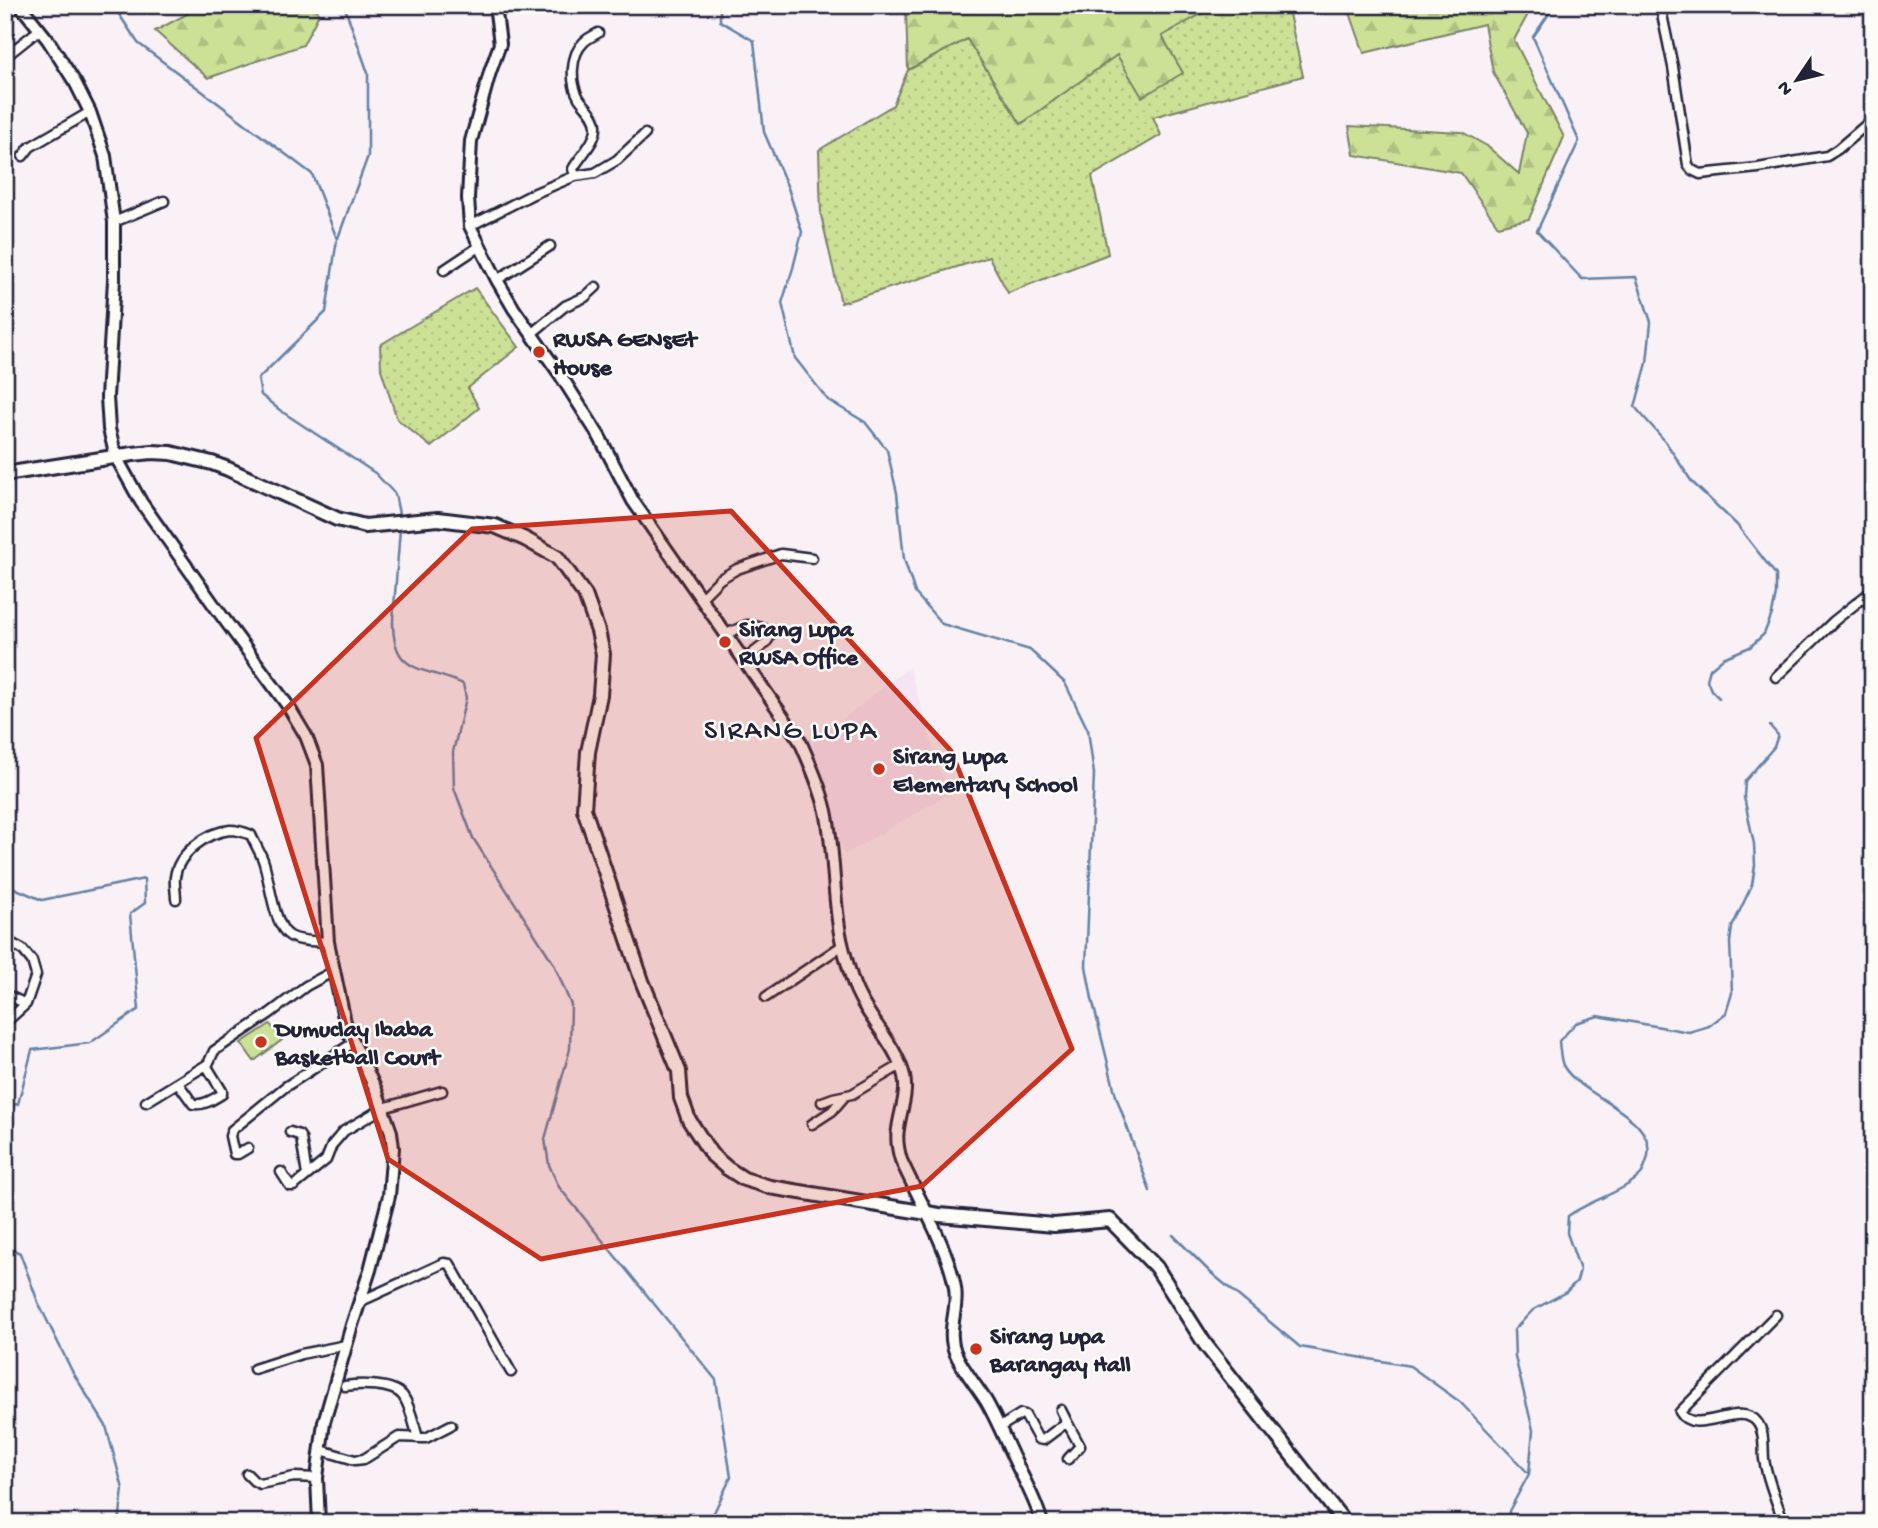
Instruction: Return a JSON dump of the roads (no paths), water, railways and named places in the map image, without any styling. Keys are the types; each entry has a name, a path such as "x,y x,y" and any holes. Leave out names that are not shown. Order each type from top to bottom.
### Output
{"main road":[{"path":"5,474 152,452 171,453 228,469 337,519 365,527 438,519 495,526 557,557 584,595 598,631 603,654 600,695 588,752 584,809 642,981 678,1071 681,1098 689,1120 711,1154 744,1179 770,1187 926,1213 1054,1225 1110,1220 1156,1267 1205,1344 1345,1523"}],"street":[{"path":"20,5 48,40 69,73 90,112 105,156 114,222 114,280 107,397 109,429 116,457 141,502 288,706 306,736 317,765 327,942 346,1027 383,1108 391,1132 393,1148 389,1196 370,1270 324,1422 317,1478 319,1523"},
{"path":"495,5 500,44 471,141 468,198 470,226 513,309 561,376 599,436 633,500 800,741 818,780 826,813 835,876 839,929 852,981 865,1010 901,1065 906,1088 898,1130 901,1160 942,1248 956,1290 951,1323 951,1339 955,1353 995,1416 1030,1490 1042,1523"},
{"path":"1660,5 1688,164 1695,172 1725,172 1827,156 1873,119"},
{"path":"5,57 39,30"},
{"path":"575,176 573,169 594,137 597,125 575,88 575,57 585,40 598,33"},
{"path":"23,156 30,147 90,112"},
{"path":"470,226 575,176 595,173 617,160 645,134"},
{"path":"114,222 164,201"},
{"path":"444,270 480,246"},
{"path":"497,280 550,246"},
{"path":"531,334 565,306 579,301 596,287"},
{"path":"702,598 720,579 737,569 781,554 813,558"},
{"path":"1776,677 1834,621 1873,590"},
{"path":"726,634 747,625 763,628 769,638 744,660"},
{"path":"176,899 175,876 180,862 194,846 214,834 229,830 240,831 251,835 264,861 278,919 284,931 298,939 327,942"},
{"path":"5,940 22,949 32,961 36,975 26,1004 5,1023"},
{"path":"766,997 843,945"},
{"path":"146,1102 206,1065 214,1051 306,986 334,971"},
{"path":"5,994 26,1004"},
{"path":"248,1148 234,1154 230,1136 232,1130 285,1087 353,1043"},
{"path":"178,1083 193,1104 213,1100 222,1094 222,1091 206,1065"},
{"path":"822,1102 860,1090 901,1065"},
{"path":"281,1172 292,1186 326,1160 332,1145 341,1134 383,1108 442,1091"},
{"path":"812,1124 832,1111 844,1097"},
{"path":"289,1132 301,1138 307,1175"},
{"path":"359,1302 444,1263 450,1264 511,1371"},
{"path":"1776,1315 1680,1412 1683,1418 1695,1422 1742,1414 1757,1421 1762,1432 1764,1461 1784,1523"},
{"path":"254,1369 301,1354 346,1345"},
{"path":"345,1387 359,1384 399,1392 405,1400 418,1438"},
{"path":"1061,1410 1080,1447 1068,1459"},
{"path":"1000,1427 1024,1415 1040,1440 1049,1437 1067,1422"},
{"path":"321,1450 355,1460 365,1459 399,1437 426,1438 451,1425"},
{"path":"247,1474 260,1483 294,1477 317,1478"}],"waterway":[{"path":"113,5 138,43 312,174 337,239 326,312 258,379 261,395 375,473 395,494 400,519"},
{"path":"338,238 368,156 368,73 344,5"},
{"path":"720,5 720,21 754,41 764,132 788,188 802,232 782,303 795,358 828,400 865,422 887,450 897,493 904,559 915,593 942,624 1030,650 1065,683 1088,730 1094,774 1086,966 1116,1096 1150,1191"},
{"path":"1555,5 1533,37 1579,141 1537,231 1582,279 1636,277 1651,322 1647,363 1635,407 1665,441 1692,482 1737,525 1776,575 1772,614 1764,634 1750,647 1723,658 1710,669 1707,680 1711,690 1719,698"},
{"path":"400,529 393,620 398,651 404,660 413,666 463,684 466,698 453,752 454,788 473,838 554,964 571,1005 570,1049 545,1139 549,1165 559,1187 716,1380 731,1477 709,1523"},
{"path":"1509,1523 1509,1511 1529,1474 1533,1430 1515,1357 1514,1330 1533,1310 1566,1292 1577,1281 1580,1270 1567,1233 1568,1216 1617,1191 1642,1173 1648,1147 1643,1133 1633,1121 1587,1089 1564,1067 1559,1041 1576,1023 1598,1016 1689,1032 1709,1026 1726,1013 1732,993 1732,927 1752,885 1755,865 1754,844 1744,797 1745,781 1774,747 1778,735 1770,726"},
{"path":"5,884 42,900 144,879 145,903 130,914 139,1009 90,1043 32,1050 18,1104 5,1106"},
{"path":"1173,1235 1210,1272 1300,1347 1410,1366 1460,1402 1529,1474"},
{"path":"5,1246 20,1253 38,1302 72,1371 106,1426 123,1489 119,1523"}],"place":[{"name":"RWSA GENsEt House","path":"539,352"},
{"name":"Sirang Lupa RWSA Office","path":"725,642"},
{"name":"Sirang Lupa Elementary School","path":"879,769"},
{"name":"Dumuclay Ibaba Basketball Court","path":"261,1042"},
{"name":"Sirang Lupa Barangay Hall","path":"976,1349"}],"district":[{"name":"SIRANG LUPA","path":"791,728"}]}
